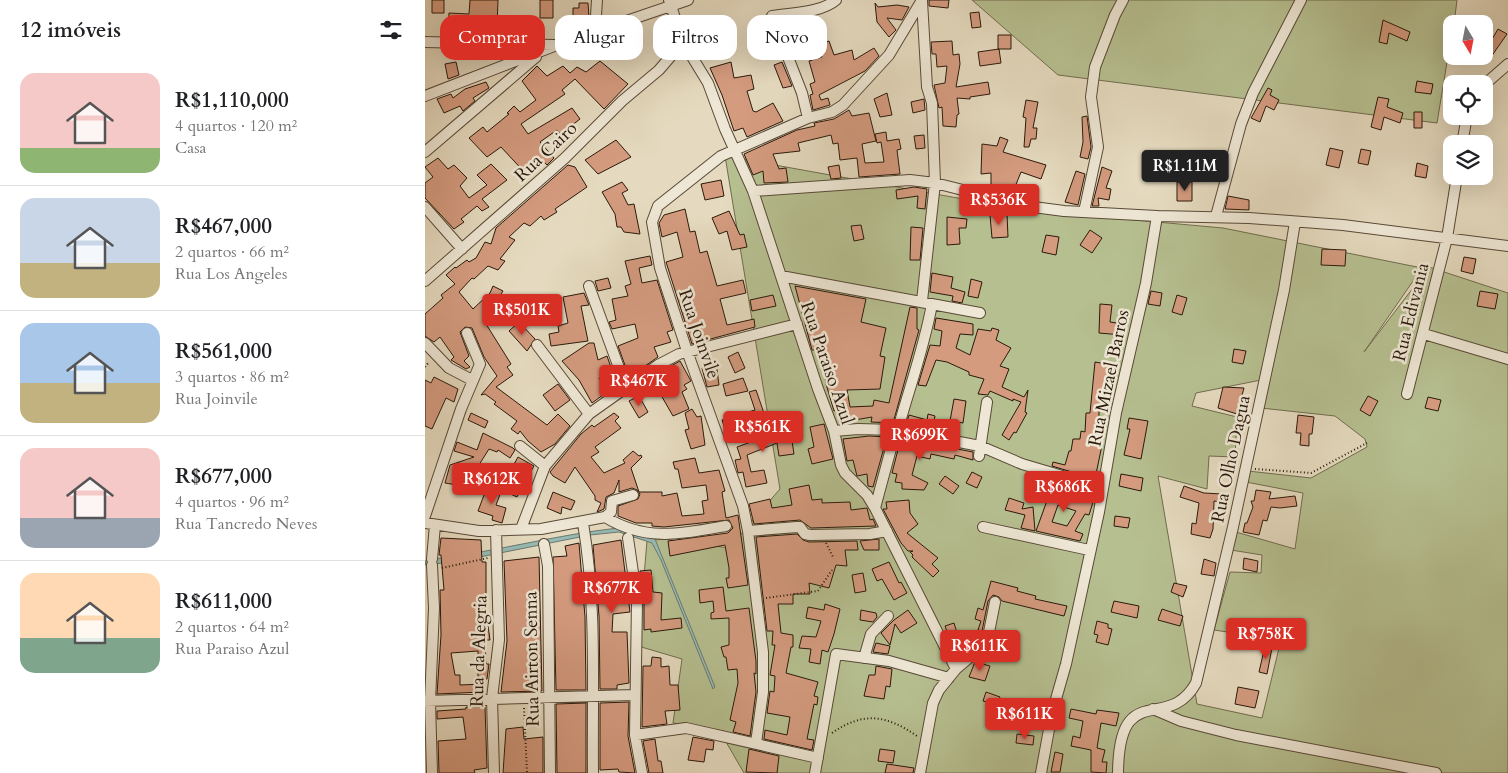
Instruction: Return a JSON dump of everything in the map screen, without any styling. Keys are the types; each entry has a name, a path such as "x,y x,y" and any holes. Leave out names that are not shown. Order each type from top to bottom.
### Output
{"street":[{"path":"596,15 597,0"},
{"path":"638,15 670,3 689,0"},
{"path":"808,118 802,93 772,16 832,4 836,0"},
{"path":"735,150 808,118 832,112 851,97 896,46 921,0"},
{"path":"875,508 896,430 899,429 909,390 918,366 927,303 935,183 932,103 927,87 921,0"},
{"path":"1084,212 1098,147 1091,97 1095,67 1115,15 1123,0"},
{"path":"1216,216 1241,124 1253,93 1301,0"},
{"name":"Rua Paraiso Azul","path":"670,3 674,15"},
{"path":"425,42 555,45"},
{"path":"425,96 555,46"},
{"path":"425,152 546,50"},
{"name":"Rua Cairo","path":"425,281 565,158 622,101 659,70 668,60"},
{"name":"Rua Paraiso Azul","path":"694,60 708,83 753,191 834,431 845,473 867,495 875,508 956,668"},
{"path":"1493,77 1508,64"},
{"name":"Rua Joinvile","path":"735,150 721,156 658,206 654,212 653,230 659,268 743,506 761,635 763,671 756,743"},
{"path":"753,191 910,180 935,183 1026,206 1084,212 1157,216 1216,216 1343,225 1508,246"},
{"name":"Rua Edivania","path":"1407,394 1424,334 1447,238 1456,185"},
{"path":"425,207 462,249"},
{"name":"Rua Mizael Barros","path":"1041,773 1052,713 1066,664 1103,488 1116,413 1146,283 1157,216"},
{"name":"Rua Olho Dagua","path":"1153,709 1185,699 1196,683 1282,299 1295,222"},
{"path":"781,276 980,313"},
{"path":"589,286 625,387"},
{"path":"521,529 545,466 589,414 625,387 658,365 687,351 797,324"},
{"path":"425,516 472,380 480,364 467,333"},
{"path":"1424,334 1508,359"},
{"path":"425,343 449,368 472,380"},
{"path":"537,345 589,414"},
{"path":"980,451 987,402"},
{"path":"834,431 858,428 896,430 980,451 1103,488"},
{"path":"520,446 545,466"},
{"path":"432,773 427,701 434,608 430,524 465,531 521,529 543,537 584,530 608,515 612,501 633,495"},
{"path":"608,515 618,525 634,530 671,535 726,526"},
{"path":"748,531 797,527 801,527 806,534 821,535 870,534 887,531"},
{"path":"983,527 1089,550"},
{"name":"Rua da Alegria","path":"494,773 492,698 499,640 496,530"},
{"path":"584,530 592,629 593,773"},
{"name":"Rua Airton Senna","path":"543,537 548,566 550,773"},
{"path":"628,538 637,600 634,695 635,735 642,773"},
{"path":"920,773 933,703 939,690 956,668 983,646 988,637 995,602"},
{"path":"864,658 871,634 888,616"},
{"path":"815,773 836,654 889,661 949,678"},
{"path":"427,701 634,695"},
{"path":"1118,773 1120,742 1125,728 1130,719 1141,711 1153,709 1181,721 1236,735 1436,773"},
{"path":"635,735 686,728 818,758"}],"path":[{"path":"1245,468 1311,473 1367,443"},
{"path":"821,535 833,557"},
{"path":"432,565 467,561 498,552"},
{"path":"756,600 818,591 832,570"},
{"path":"524,698 527,773"},
{"path":"820,743 846,723 870,717 896,722 925,741"}],"green space":[{"path":"972,0 1457,0 1455,15 1443,15 1443,65 1447,65 1445,75 1443,75 1437,123 1058,75"},
{"path":"725,156 1024,210 1223,228 1422,268 1364,352 1429,267 1508,293 1508,773 744,773 722,735 724,731 673,723 682,659 638,646 647,541 664,539 729,548 780,489","holes":["1266,379 1261,408 1335,416 1365,439 1367,447 1311,478 1248,471 1246,482 1303,493 1295,549 1236,532 1231,550 1262,555 1261,573 1230,572 1214,630 1281,640 1262,718 1197,704 1158,476 1207,489 1209,456 1235,457 1237,417 1192,406 1196,393"]}],"water":[{"path":"618,528 655,539 715,687 713,689 661,560 652,543 619,532 590,535 460,561 425,565 426,560"}],"building":[{"path":"432,0 444,0 444,13 432,13"},
{"path":"470,0 498,0 497,15 449,15 449,13 469,14"},
{"path":"540,0 553,0 553,18 545,18 545,15 540,15"},
{"path":"929,0 949,0 948,8 929,6"},
{"path":"579,3 588,3 589,15 573,15 573,8 579,8"},
{"path":"875,3 878,7 897,5 909,7 902,20 887,18 896,30 889,37 877,22"},
{"path":"979,12 981,27 972,28 970,13"},
{"path":"1383,20 1410,32 1407,41 1389,33 1387,44 1379,42"},
{"path":"1498,29 1507,34 1493,54 1493,38"},
{"path":"998,35 1011,35 1011,49 998,49"},
{"path":"829,41 834,55 852,50 854,60 874,48 879,56 865,71 819,95 821,100 828,98 830,105 813,110 810,95 813,94 810,84 815,82 809,61 827,60 827,42"},
{"path":"952,41 953,55 959,54 960,64 956,87 988,82 990,94 970,97 970,99 957,98 959,114 957,115 956,127 943,126 942,107 939,108 934,85 945,83 947,66 937,67 936,54 932,54 931,42"},
{"path":"999,49 1001,63 980,66 978,52"},
{"path":"600,61 628,84 604,109 575,79 562,90 565,94 521,124 528,134 572,108 580,119 561,134 557,130 540,142 554,158 547,165 544,162 528,176 501,147 487,157 469,138 483,127 487,132 509,114 507,113 514,106 520,112 536,100 522,81 537,66 547,76 563,66 570,73 577,67 586,72"},
{"path":"456,62 459,75 448,79 445,64"},
{"path":"731,62 734,78 751,75 754,89 747,91 753,111 756,112 773,103 783,121 747,137 743,128 734,131 722,95 710,68"},
{"path":"782,62 792,86 783,88 774,65"},
{"path":"1417,81 1433,84 1431,94 1415,92"},
{"path":"486,82 489,88 473,98 475,101 463,111 460,106 444,113 437,99 451,94 453,98 465,89"},
{"path":"1268,88 1272,90 1270,95 1279,100 1274,110 1266,106 1260,122 1251,118"},
{"path":"887,93 892,115 880,117 874,99"},
{"path":"1378,97 1389,99 1387,107 1403,113 1400,123 1384,117 1381,130 1371,127"},
{"path":"924,99 925,110 913,113 911,102"},
{"path":"1026,100 1038,102 1033,128 1037,128 1036,139 1031,139 1029,147 1024,147 1026,118 1023,117"},
{"path":"849,110 852,116 869,113 876,141 862,144 865,163 884,162 881,142 877,143 875,134 886,132 887,141 899,139 901,149 897,150 900,174 859,177 857,158 840,160 838,143 833,144 831,135 798,143 800,151 773,154 779,169 786,168 788,182 764,183 763,171 753,175 744,154 797,130 815,126 814,123 834,119"},
{"path":"1414,112 1422,112 1422,128 1414,128"},
{"path":"1087,116 1091,147 1088,159 1080,157 1083,142 1082,117"},
{"path":"924,135 925,148 916,149 914,136"},
{"path":"1000,137 1008,140 1003,152 1046,165 1041,179 1021,172 1013,192 1036,196 1035,200 1001,193 1003,188 991,188 991,173 981,174 982,144 997,146"},
{"path":"616,140 631,157 598,174 585,160"},
{"path":"1330,148 1343,151 1339,168 1326,165"},
{"path":"1361,149 1371,151 1368,165 1358,163"},
{"path":"438,158 448,169 454,165 467,178 460,186 469,198 487,185 477,175 491,164 507,180 482,199 489,207 482,211 477,206 461,219 464,222 454,229 425,198 425,183 433,177 425,167"},
{"path":"1417,163 1428,166 1426,178 1415,176"},
{"path":"568,165 575,167 587,187 555,209 557,212 544,220 541,216 530,226 524,223 509,237 515,240 500,259 505,261 498,270 488,266 474,279 472,278 459,292 473,309 490,293 493,286 503,291 495,303 502,311 486,324 511,364 507,367 513,375 496,387 547,425 558,414 570,426 555,444 541,452 520,431 518,434 511,429 517,421 494,404 496,402 485,394 481,395 497,376 484,357 472,328 465,327 460,332 469,356 464,361 470,367 466,369 451,360 454,357 440,337 434,342 425,336 425,314 443,298 441,295 455,284 446,275 467,260 469,262 476,258 485,242 491,244 496,228"},
{"path":"839,165 841,178 831,179 828,167"},
{"path":"1102,167 1112,171 1106,188 1111,189 1109,200 1098,198 1099,206 1092,206"},
{"path":"1076,171 1085,174 1078,205 1065,202"},
{"path":"721,180 724,196 705,200 701,184"},
{"path":"622,182 628,190 622,193 628,205 634,204 640,234 624,232 621,227 617,227 615,214 602,192"},
{"path":"1177,182 1192,182 1192,201 1177,201"},
{"path":"914,187 927,189 925,209 917,208 918,196 897,199 896,190"},
{"path":"1228,196 1249,200 1249,210 1225,209"},
{"path":"685,209 690,232 695,231 700,253 707,251 717,286 743,280 746,293 720,299 727,325 754,319 755,327 692,344 666,262 683,257 677,232 662,237 659,223 664,215"},
{"path":"729,211 740,235 744,234 747,247 732,250 727,231 719,234 712,218"},
{"path":"1007,214 1008,237 992,238 990,215"},
{"path":"947,217 967,219 966,228 959,228 960,244 947,245"},
{"path":"861,225 864,239 854,241 851,226"},
{"path":"911,227 923,228 920,260 910,260"},
{"path":"1090,230 1102,238 1092,253 1080,245"},
{"path":"1046,235 1059,237 1056,255 1042,252"},
{"path":"1322,249 1346,250 1345,266 1321,265"},
{"path":"650,256 652,265 639,268 642,283 657,280 673,330 667,332 671,342 654,347 658,357 632,375 629,368 626,368 618,346 638,338 635,324 612,329 609,322 616,320 612,299 628,296 625,286 631,284 625,261"},
{"path":"1464,257 1476,259 1473,274 1461,271"},
{"path":"932,273 953,277 951,288 965,292 962,303 952,301 953,296 930,292"},
{"path":"608,278 611,288 598,291 595,281"},
{"path":"971,279 982,282 978,298 968,296"},
{"path":"795,286 866,299 861,322 886,328 880,356 885,357 880,389 847,390 850,407 873,406 874,400 889,403 910,307 917,308 917,329 919,330 893,423 871,422 872,417 843,422 841,409 834,411 826,384 823,350 812,350"},
{"path":"1151,291 1162,293 1160,306 1148,304"},
{"path":"1480,291 1498,294 1495,309 1477,306"},
{"path":"584,293 589,305 581,306 588,341 551,346 549,334 559,332 558,326 568,323 563,297"},
{"path":"773,295 776,306 752,311 750,300"},
{"path":"1177,295 1187,298 1182,315 1172,312"},
{"path":"1100,304 1112,305 1110,322 1123,324 1122,335 1099,333"},
{"path":"936,318 973,324 973,335 960,334 956,348 970,355 978,329 991,331 992,328 999,330 996,340 1011,348 1000,366 1009,369 1002,387 1024,397 1028,390 1025,412 1027,413 1016,433 1014,432 1009,440 1002,435 1021,402 1013,399 1013,401 990,391 988,395 978,394 984,379 969,375 969,372 947,362 936,360 926,386 918,385 930,345 940,346 942,331 934,329"},
{"path":"519,322 535,339 527,351 509,331"},
{"path":"589,343 594,343 598,360 607,356 613,373 599,378 607,392 592,403 579,380 562,361"},
{"path":"1234,349 1246,351 1243,364 1232,362"},
{"path":"738,352 745,368 735,373 728,357"},
{"path":"680,361 691,381 684,385 687,389 682,392 689,409 673,416 654,383 663,377 660,372"},
{"path":"716,362 719,385 707,387 702,368"},
{"path":"1095,362 1112,365 1104,409 1099,408 1099,444 1102,445 1095,479 1052,466 1053,462 1065,465 1069,451 1071,451 1073,439 1080,439 1081,431 1085,432 1086,413 1090,413"},
{"path":"434,377 458,389 454,402 446,398 432,429 425,426 425,380 431,383"},
{"path":"743,378 748,391 726,396 723,384"},
{"path":"558,384 570,400 555,411 543,395"},
{"path":"1223,387 1244,388 1237,414 1218,408"},
{"path":"756,390 766,419 726,432 722,420 755,410 749,392"},
{"path":"639,396 648,412 639,418 629,401"},
{"path":"1368,396 1378,401 1370,416 1360,410"},
{"path":"1428,397 1441,400 1438,411 1425,408"},
{"path":"954,399 966,401 963,423 950,421"},
{"path":"692,409 697,417 701,416 705,445 691,449 685,430 689,429 685,413"},
{"path":"471,413 488,421 485,428 468,420"},
{"path":"614,413 619,417 615,421 621,428 595,447 599,452 591,457 604,473 625,463 623,460 633,451 639,456 641,455 642,457 631,468 639,492 662,492 662,496 677,493 682,516 704,514 702,501 708,500 706,485 682,488 678,469 675,469 673,462 695,458 699,473 719,470 725,491 722,492 726,518 738,515 748,585 728,588 726,578 729,578 729,568 725,545 670,556 668,541 728,533 733,528 729,520 664,527 652,526 652,523 636,523 618,516 618,506 638,499 640,494 637,490 632,488 619,492 619,480 614,493 606,497 604,509 597,512 601,503 595,500 595,496 575,467 565,483 553,476 550,472 581,434 592,425 594,427"},
{"path":"928,414 935,416 932,430 906,425 909,415 927,420"},
{"path":"1298,415 1314,417 1312,434 1309,434 1309,446 1300,445 1301,433 1296,433"},
{"path":"1129,418 1148,421 1141,459 1124,455 1130,429 1127,429"},
{"path":"785,422 789,441 792,441 794,454 779,456 777,443 747,455 751,472 764,470 767,483 746,487 743,472 738,473 735,460 741,459 737,447 773,434 771,425"},
{"path":"824,424 833,459 812,464 808,449 814,447 810,427"},
{"path":"483,433 513,448 515,450 510,458 498,450 497,452 489,449 470,479 459,475 457,485 445,483 450,465 474,457 454,451 457,442 477,450"},
{"path":"869,436 887,437 873,487 868,486 867,474 857,476 853,460 847,461 843,439"},
{"path":"901,438 973,452 973,460 955,455 954,459 931,454 930,459 917,456 912,475 928,483 924,490 902,489 902,483 895,482 897,474 892,473"},
{"path":"518,457 534,466 525,482 528,483 525,490 521,488 517,497 504,491 507,484 510,485 518,469 513,466"},
{"path":"972,472 982,477 977,488 966,483"},
{"path":"1121,474 1143,478 1141,491 1119,486"},
{"path":"945,476 959,486 953,494 939,484"},
{"path":"1053,484 1094,499 1089,515 1085,514 1075,531 1083,534 1080,541 1036,531","holes":["1058,505 1076,511 1067,526 1052,522"]},
{"path":"809,485 812,500 822,499 822,503 850,502 851,510 867,508 870,520 873,519 876,526 811,528 800,520 754,524 749,504 770,499 772,508 792,505 789,489"},
{"path":"1184,486 1204,493 1222,494 1220,502 1214,501 1213,529 1210,538 1191,534 1192,523 1196,524 1199,503 1180,497"},
{"path":"487,487 501,492 496,505 506,508 502,523 492,520 493,516 478,511"},
{"path":"1256,490 1271,492 1269,499 1295,496 1297,506 1271,507 1267,521 1263,520 1259,535 1243,532 1253,507 1251,501 1254,501"},
{"path":"553,492 575,501 571,510 562,507 561,514 547,508"},
{"path":"1009,498 1024,503 1022,509 1033,507 1035,531 1021,528 1025,515 1005,510"},
{"path":"909,500 910,513 918,524 907,533 938,558 932,564 939,571 933,577 912,557 913,555 910,552 913,551 908,551 901,543 883,509 887,509 886,502"},
{"path":"1115,516 1130,518 1128,528 1114,526"},
{"path":"797,534 803,540 809,542 857,541 858,550 845,550 847,566 836,565 829,588 809,583 810,594 793,594 793,604 778,604 781,633 793,635 793,647 791,647 786,673 818,682 814,696 818,697 817,705 814,704 807,739 814,740 812,750 764,739 765,730 787,735 790,717 767,713 770,691 774,692 775,676 770,675 775,645 772,645 773,631 767,631 756,537"},
{"path":"441,538 481,540 482,562 486,562 486,611 490,640 485,640 486,664 489,664 487,679 478,679 478,651 451,653 455,675 460,675 460,685 482,684 483,692 437,694 441,635 440,590 444,590 441,555 439,555"},
{"path":"879,539 879,550 864,550 860,541"},
{"path":"621,540 630,612 613,614 612,632 627,632 629,683 617,685 617,689 600,689 599,616 593,545"},
{"path":"579,543 585,617 586,690 556,690 553,557 567,556 565,546"},
{"path":"539,557 542,691 501,692 507,641 504,561"},
{"path":"1244,558 1258,561 1257,572 1243,569"},
{"path":"1204,559 1216,563 1214,576 1201,574"},
{"path":"889,562 899,583 901,582 907,593 894,600 882,579 877,581 872,569"},
{"path":"651,570 653,592 662,593 661,620 681,618 682,628 651,632 651,629 644,630 644,599 640,571"},
{"path":"863,573 866,591 855,593 852,575"},
{"path":"991,581 1018,588 1017,591 1036,596 1035,599 1067,606 1064,616 1002,601 999,597 993,595 988,601 982,631 978,630 981,621 975,619 978,608 983,610"},
{"path":"1174,583 1187,586 1183,597 1171,592"},
{"path":"723,587 726,611 749,608 756,661 756,674 754,673 756,692 750,736 733,732 736,722 730,720 738,683 737,669 728,670 726,657 724,657 721,647 729,645 729,618 711,619 711,613 714,612 713,601 700,603 699,590"},
{"path":"1114,601 1139,606 1137,618 1111,612"},
{"path":"825,604 840,609 828,652 822,650 820,664 809,662 811,649 799,648 802,636 816,637 821,621 806,618 808,607 824,610"},
{"path":"1162,609 1183,616 1180,626 1158,620"},
{"path":"861,610 876,613 877,617 873,622 860,620"},
{"path":"908,610 917,623 901,633 895,624 890,645 881,633"},
{"path":"1097,621 1108,624 1108,628 1112,629 1108,645 1096,642 1098,635 1094,634"},
{"path":"954,623 958,636 970,634 972,647 962,655 961,648 953,649 945,626"},
{"path":"876,643 890,646 888,654 873,652"},
{"path":"1265,646 1272,648 1267,674 1259,672"},
{"path":"652,657 661,658 661,667 669,666 670,685 678,685 680,710 665,711 667,724 642,727 643,666 651,666"},
{"path":"975,662 990,666 985,681 969,677"},
{"path":"876,666 892,669 890,687 886,686 884,699 864,696 869,675 875,675"},
{"path":"1238,687 1259,691 1255,708 1235,704"},
{"path":"986,692 1000,697 997,705 983,701"},
{"path":"629,702 628,736 635,773 619,772 618,769 600,770 600,703"},
{"path":"586,703 586,773 557,773 556,704"},
{"path":"466,707 485,707 487,768 474,770 475,773 439,773 438,741 466,739 463,717 437,719 437,711 466,709"},
{"path":"1071,709 1096,714 1097,710 1119,713 1116,726 1101,723 1097,748 1105,750 1102,762 1107,762 1106,773 1091,772 1091,750 1071,746 1073,736 1080,738 1083,721 1069,718"},
{"path":"523,727 524,739 543,737 543,773 503,773 506,729"},
{"path":"1017,734 1034,736 1033,745 1016,743"},
{"path":"693,737 714,741 713,750 706,749 704,762 688,760"},
{"path":"655,739 658,761 661,761 663,773 649,773 643,741"},
{"path":"749,749 779,756 777,773 746,772"},
{"path":"880,749 895,751 893,763 878,761"},
{"path":"1055,752 1063,754 1060,772 1051,772"},
{"path":"887,764 914,768 913,773 885,773"}]}
